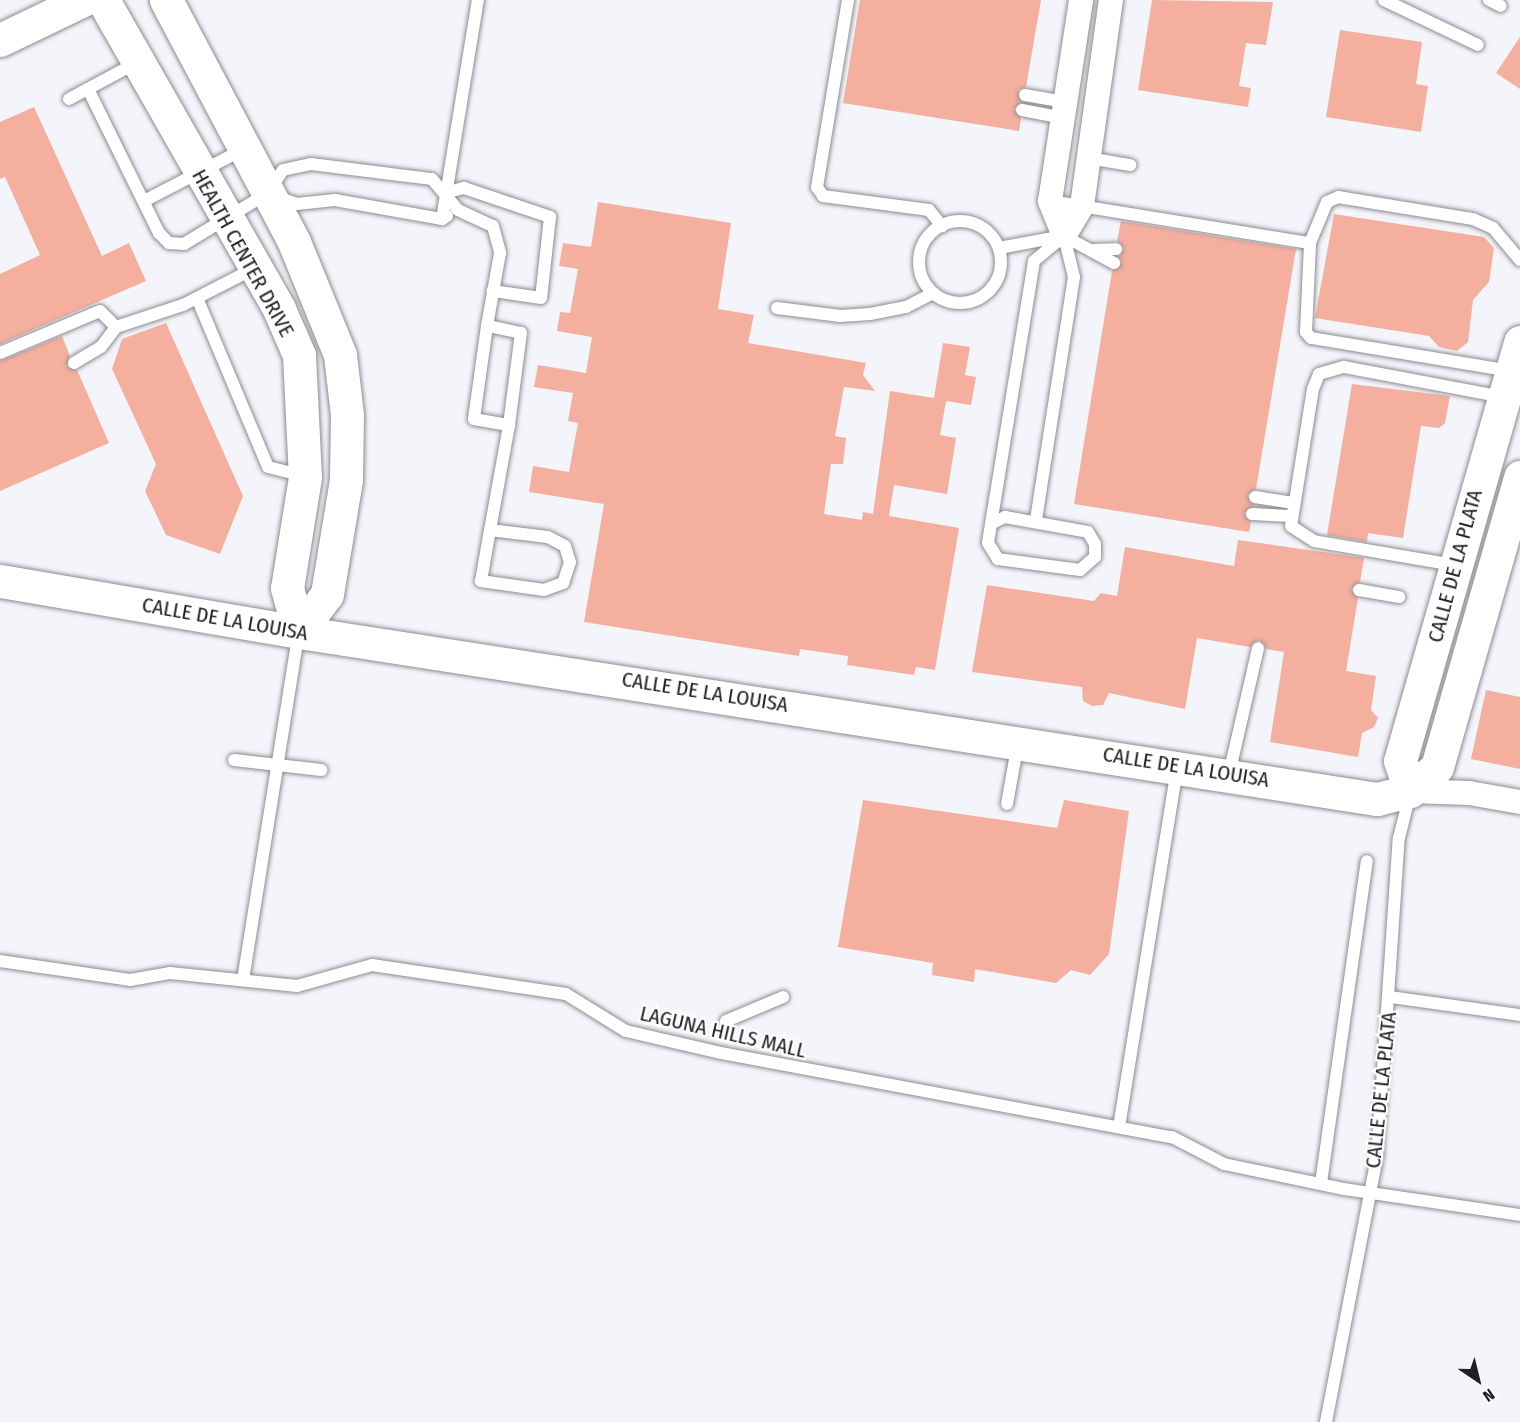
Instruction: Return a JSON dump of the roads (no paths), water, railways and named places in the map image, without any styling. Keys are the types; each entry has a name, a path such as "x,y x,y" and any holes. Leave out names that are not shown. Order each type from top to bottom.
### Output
{"street":[{"path":"0,40 83,0"},
{"name":"HEALTH CENTER DRIVE","path":"103,0 224,219 279,309 299,355 305,477 287,588 299,632"},
{"name":"HEALTH CENTER DRIVE","path":"166,0 316,289 340,355 347,415 346,480 327,594 299,632"},
{"path":"1064,236 1050,201 1081,0"},
{"path":"1064,236 1082,206 1110,0"},
{"name":"CALLE DE LA PLATA","path":"1512,370 1474,495 1400,760 1410,791 1437,767 1518,494"},
{"name":"CALLE DE LA LOUISA","path":"0,581 299,632 1018,740 1377,799 1410,791"},
{"path":"1410,791 1469,793 1520,802"}],"lane":[{"path":"442,219 478,0"},
{"path":"848,0 817,187 823,196 929,210 942,226"},
{"path":"1384,0 1478,45"},
{"path":"69,99 138,62"},
{"path":"88,88 159,233 169,243 184,244 268,193 283,170 311,164 432,179 458,210 493,226 500,253 474,419 509,425"},
{"path":"1025,95 1064,110"},
{"path":"1022,110 1064,110"},
{"path":"144,201 244,149"},
{"path":"1089,158 1130,165"},
{"path":"446,193 464,188 550,217 541,298 493,291"},
{"path":"268,193 297,204 335,200 442,219 458,210"},
{"path":"1512,370 1311,338 1306,332 1310,243 1327,202 1338,197 1473,219 1493,228 1520,260"},
{"path":"1050,201 1310,243"},
{"path":"969,222 982,227 999,248 999,275 984,296 958,303 934,293 922,278 920,256 924,244 942,226 969,222"},
{"path":"1036,520 1074,276 1064,236"},
{"path":"991,524 1005,517 1036,520 1088,532 1095,544 1092,562 1080,570 998,559 989,549 991,524 1034,261 1064,236"},
{"path":"999,248 1064,236 1114,263"},
{"path":"1090,250 1116,249"},
{"path":"74,363 101,347 116,327 197,298 255,269"},
{"path":"777,308 840,316 870,314 906,307 934,293"},
{"path":"197,298 268,467 305,477"},
{"path":"0,353 100,311 116,327"},
{"path":"487,327 521,333 509,425 490,530 481,581 544,590 563,583 570,562 565,546 548,537 490,530"},
{"path":"1456,566 1314,541 1299,535 1290,516 1313,389 1319,374 1328,369 1344,367 1512,370"},
{"path":"1474,495 1518,494"},
{"path":"1255,497 1292,503"},
{"path":"1252,514 1290,516"},
{"path":"1359,590 1399,597"},
{"path":"243,980 299,632"},
{"path":"1229,774 1258,648"},
{"path":"1007,804 1018,740"},
{"path":"234,760 321,770"},
{"path":"1119,1127 1178,766"},
{"name":"CALLE DE LA PLATA","path":"1326,1422 1384,1102 1399,838 1410,791"},
{"path":"1321,1183 1367,861"},
{"name":"LAGUNA HILLS MALL","path":"0,961 130,980 170,973 297,986 372,965 567,994 626,1031 789,1069 1172,1137 1224,1164 1368,1194 1520,1215"},
{"path":"726,1022 783,997"},
{"path":"1390,997 1520,1015"}]}
